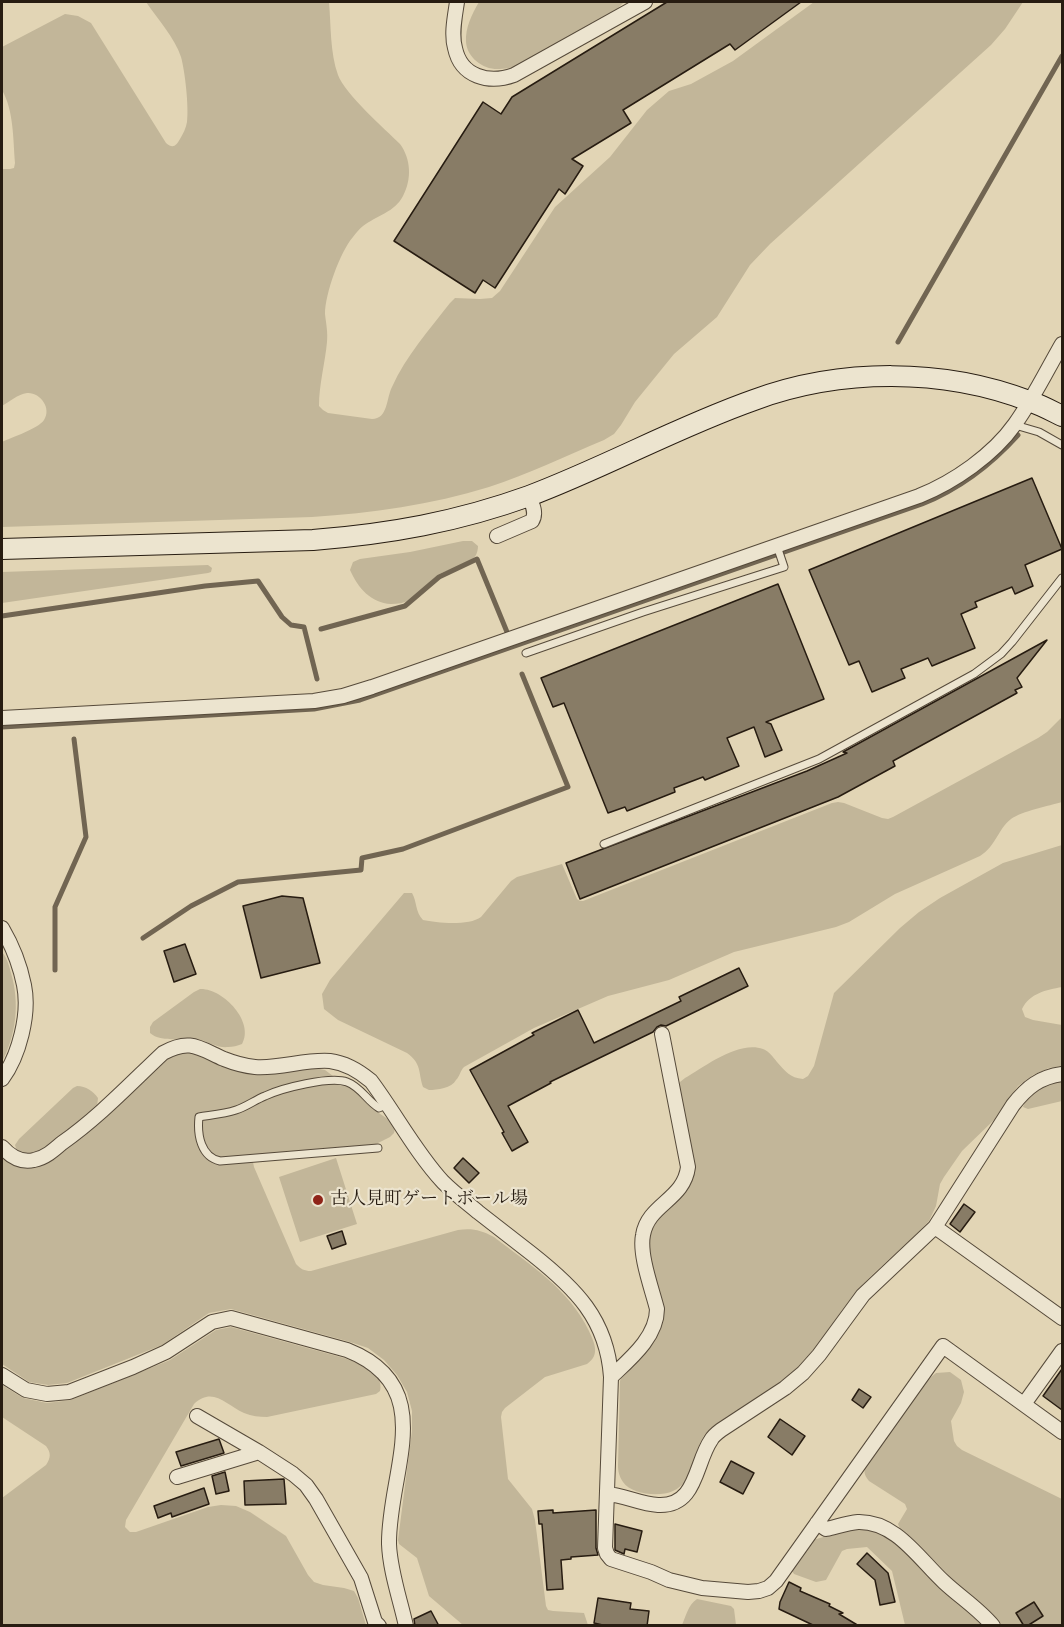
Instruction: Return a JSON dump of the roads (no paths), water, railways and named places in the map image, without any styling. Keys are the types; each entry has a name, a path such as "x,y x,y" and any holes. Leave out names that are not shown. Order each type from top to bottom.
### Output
{"street":[{"path":"457,2 454,48 459,60 467,69 489,80 514,75 645,2"},
{"path":"2,718 314,701 343,696 777,548 936,489 970,467 1015,425 1062,344"},
{"path":"2,549 270,541 359,536 406,530 496,508 755,399 825,381 897,376 931,379 976,386 1029,401 1062,416"},
{"path":"497,536 532,521 534,512 529,496"},
{"path":"2,928 17,962 24,987 25,1012 22,1034 15,1055 2,1079"},
{"path":"611,1377 636,1353 655,1326 657,1309 644,1255 643,1232 654,1213 682,1186 687,1177 688,1167 662,1034"},
{"path":"2,1147 11,1156 21,1161 44,1156 96,1117 163,1053 174,1047 198,1046 223,1059 255,1067 330,1061 345,1064 359,1071 371,1081 443,1182 562,1278 579,1295 592,1315 603,1336 610,1359 605,1548 611,1559 669,1580 702,1588 748,1592 759,1592 776,1581 943,1346 1062,1432"},
{"path":"607,1494 660,1505 671,1503 689,1491 712,1438 803,1373 863,1295 935,1227 1023,1092 1036,1082 1062,1074"},
{"path":"935,1227 1062,1318"},
{"path":"2,1375 26,1390 47,1394 69,1392 166,1352 212,1322 231,1318 364,1356 378,1366 390,1380 399,1395 403,1413 404,1430 389,1545 406,1626"},
{"path":"1024,1404 1062,1351"},
{"path":"197,1416 259,1452 306,1485 358,1570 375,1622 379,1626"},
{"path":"177,1477 259,1452"},
{"path":"817,1523 826,1529 859,1522 876,1524 891,1531 993,1626"}],"lane":[{"path":"1015,425 1039,432 1062,445"},
{"path":"526,653 643,612 784,567 777,548"},
{"path":"604,844 819,759 974,674 1001,654 1012,642 1062,578"},
{"path":"378,1148 220,1161 208,1157 205,1152 198,1128 199,1117 234,1111 263,1096 281,1090 336,1080 346,1081 355,1086 379,1108 388,1104"}],"waterway":[{"path":"898,342 1062,56"},
{"path":"2,727 314,709 360,700 922,504 974,475 1018,435"},
{"path":"321,629 405,606 439,577 477,559 507,632"},
{"path":"2,616 205,586 258,581 282,617 291,625 304,627 317,679"},
{"path":"143,938 191,906 238,882 361,870 362,858 403,849 568,787 522,674"},
{"path":"55,970 55,907 86,837 74,739"}],"place":[{"name":"古人見町ゲートボール場","path":"318,1200"}]}
